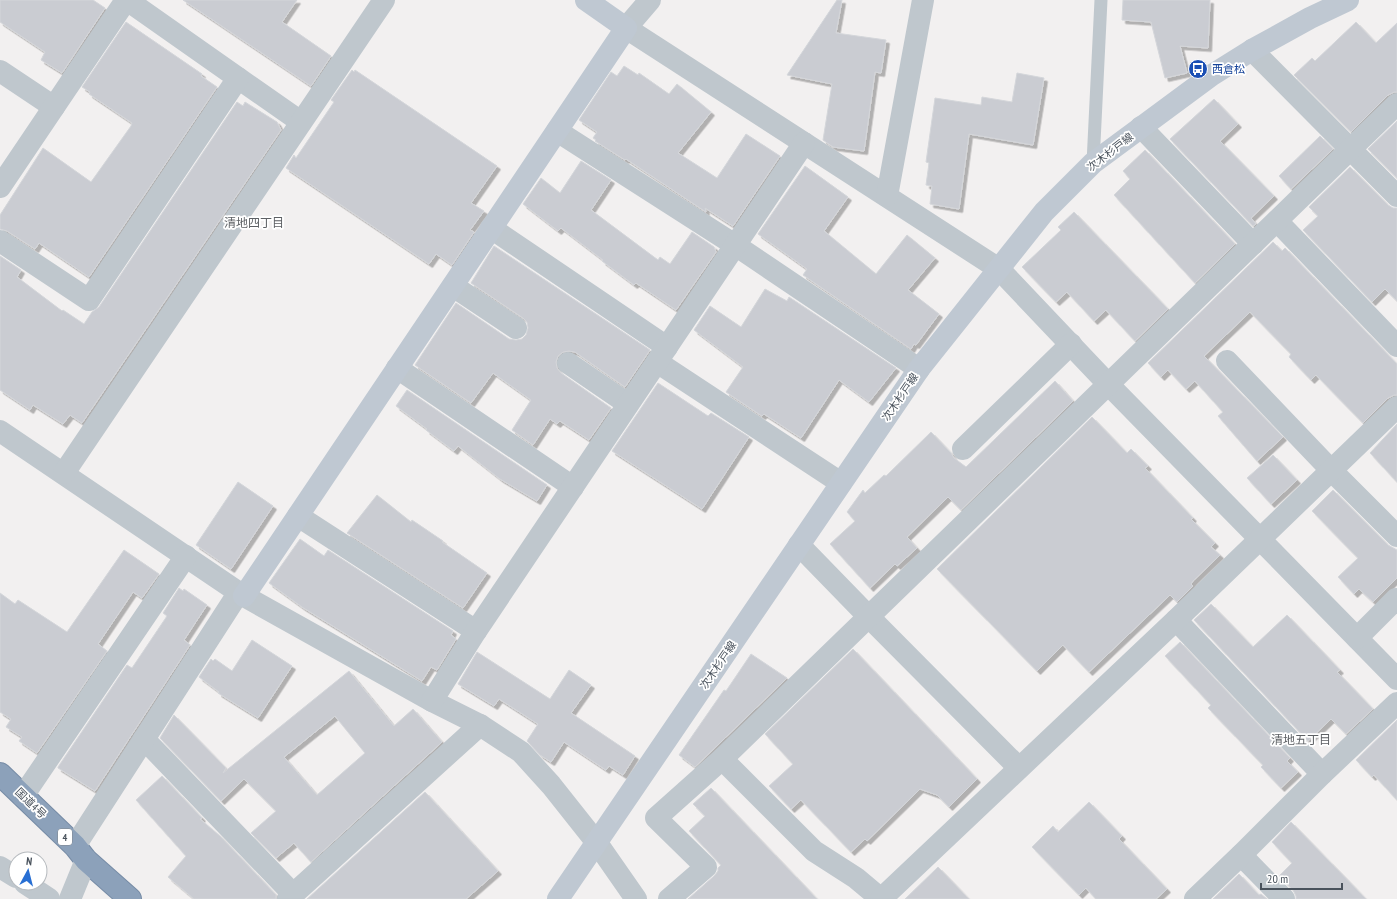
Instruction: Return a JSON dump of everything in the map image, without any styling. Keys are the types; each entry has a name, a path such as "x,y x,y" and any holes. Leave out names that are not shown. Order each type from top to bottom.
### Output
{"highway":[{"name":"国道4号","path":"0,774 80,853 130,899"}],"main road":[{"path":"242,594 298,516 626,28 586,0"},
{"name":"次木杉戸線","path":"558,899 919,369 1044,212 1093,163 1212,75 1252,50 1310,18 1348,0"}],"street":[{"path":"0,187 126,0 301,122"},
{"path":"64,473 384,0"},
{"path":"650,0 626,28 999,269 1109,385 1397,679"},
{"path":"887,196 923,0"},
{"path":"1252,50 1397,196"},
{"path":"0,70 54,107"},
{"path":"0,240 89,300 238,78"},
{"path":"669,899 706,868 656,818 722,759 1397,104"},
{"path":"1141,127 1253,244"},
{"path":"557,131 735,245 919,369"},
{"path":"432,701 476,631 804,143"},
{"path":"1277,220 1397,346"},
{"path":"491,228 662,355 841,483"},
{"path":"453,286 516,328"},
{"path":"963,449 1071,344"},
{"path":"1226,361 1397,536"},
{"path":"568,363 628,404"},
{"path":"397,368 573,487"},
{"path":"722,759 814,851 856,878 881,899 1176,620 1259,538 1397,407"},
{"path":"0,431 242,594 432,701 480,725 521,752 551,785 597,843 636,899"},
{"path":"298,516 476,631"},
{"path":"799,545 1019,768"},
{"path":"23,796 186,556"},
{"path":"70,899 80,853 144,739 242,594"},
{"path":"1357,638 1396,599"},
{"path":"1176,620 1322,774"},
{"path":"1195,899 1322,774 1397,703"},
{"path":"144,739 290,897 480,725"},
{"path":"1241,855 1284,899"},
{"path":"37,891 49,899"}],"lane":[{"path":"1093,163 1102,0"}],"building":[{"path":"0,0 93,0 105,8 62,73 41,60 45,52 0,22"},
{"path":"183,0 297,0 282,22 331,56 311,86"},
{"path":"837,0 842,0 836,33 886,40 881,73 875,72 864,151 833,147 823,140 832,84 787,75"},
{"path":"1123,0 1210,0 1208,48 1180,46 1187,73 1165,78 1151,22 1122,20"},
{"path":"126,22 202,74 201,76 217,87 89,277 39,243 35,249 7,231 0,229 0,215 43,148 91,182 131,126 132,123 89,94 90,92 82,87"},
{"path":"1356,22 1376,43 1397,23 1397,92 1388,95 1351,132 1294,75 1312,58 1315,61"},
{"path":"624,66 638,75 639,73 669,94 677,84 711,112 678,153 717,178 746,134 780,156 733,226 705,208 706,212 626,159 625,160 595,141 596,140 593,138 597,132 579,120 611,72 617,76"},
{"path":"352,70 354,72 355,70 497,166 471,203 484,211 470,230 474,232 452,265 436,254 429,264 286,168 294,155 296,158 334,102 331,100"},
{"path":"1017,73 1044,78 1033,145 969,134 959,209 930,204 932,186 926,185 929,163 926,162 935,98 981,105 982,97 1012,102"},
{"path":"1214,99 1238,124 1220,141 1274,196 1251,218 1256,224 1253,226 1170,139"},
{"path":"237,102 243,106 245,102 277,122 281,130 82,423 70,415 63,424 33,405 30,410 0,390 0,256 21,270 17,277 62,311 63,310 84,324 92,312 99,307"},
{"path":"1397,121 1397,178 1368,149"},
{"path":"1320,136 1333,149 1291,189 1279,176"},
{"path":"1145,150 1235,244 1195,283 1114,195 1130,179 1123,171"},
{"path":"581,161 611,180 591,210 658,260 660,257 670,264 692,232 714,247 716,252 676,310 636,283 634,285 561,228 558,231 523,204 541,178 560,193"},
{"path":"805,166 848,197 824,231 876,274 907,235 935,258 908,290 939,314 916,345 914,344 911,349 803,275 807,269 758,234"},
{"path":"1350,167 1388,205 1393,208 1397,208 1397,301 1385,289 1372,302 1303,230 1318,216 1309,207"},
{"path":"1074,212 1168,309 1135,341 1106,310 1094,321 1067,292 1056,302 1022,267 1061,230 1058,227"},
{"path":"1273,242 1282,251 1285,248 1397,364 1397,395 1388,398 1363,423 1316,375 1311,380 1289,357 1291,354 1250,312 1204,356 1283,437 1257,461 1218,416 1223,412 1195,381 1186,389 1168,370 1161,377 1148,363"},
{"path":"494,246 650,350 625,387 575,352 563,352 558,356 556,362 557,368 561,373 611,408 589,440 560,421 557,424 550,419 533,445 512,430 531,400 493,373 471,403 415,365 456,303 509,339 522,339 526,335 528,328 527,322 523,318 471,283"},
{"path":"765,289 787,301 789,297 896,368 869,402 839,380 801,438 764,414 762,416 726,392 743,367 694,330 710,306 741,327"},
{"path":"1055,381 1073,401 961,510 948,497 907,537 917,548 897,566 895,564 870,588 830,544 855,521 847,512 863,490 865,493 884,475 886,476 931,432 954,458 966,467"},
{"path":"658,383 708,416 711,413 749,437 702,509 612,451"},
{"path":"407,390 547,485 537,501 500,479 458,446 454,451 396,406"},
{"path":"1092,417 1127,453 1131,449 1148,466 1145,468 1215,543 1211,547 1220,555 1193,581 1191,584 1193,586 1177,602 1170,595 1089,672 1063,645 1037,671 937,569"},
{"path":"1397,424 1397,482 1370,453"},
{"path":"1273,455 1297,480 1271,504 1247,478"},
{"path":"238,482 273,506 231,569 196,545"},
{"path":"1333,490 1388,545 1397,550 1397,578 1373,602 1359,589 1354,594 1338,577 1358,558 1312,511"},
{"path":"377,495 411,522 412,520 487,573 463,608 347,533"},
{"path":"300,539 324,556 328,550 453,631 451,635 456,639 437,670 431,667 422,681 302,607 269,583"},
{"path":"124,550 159,574 142,598 133,592 98,644 107,651 37,753 19,741 22,737 6,727 11,719 0,712 0,593 15,604 18,600 67,632"},
{"path":"179,588 183,591 184,589 207,605 184,640 190,645 95,791 58,767 127,665 132,668 167,616 163,613"},
{"path":"1211,604 1253,647 1287,615 1340,670 1337,672 1373,709 1346,734 1331,719 1308,741 1194,620"},
{"path":"252,640 292,666 258,718 218,693 219,692 199,677 211,659 213,661 215,659 232,671"},
{"path":"1180,642 1290,758 1287,761 1298,772 1281,788 1261,767 1263,765 1208,708 1211,705 1165,656"},
{"path":"853,649 977,779 949,807 937,795 920,789 867,841 865,839 851,852 801,800 791,809 769,786 793,764 765,734"},
{"path":"477,652 550,699 569,670 591,685 571,713 635,756 623,775 609,766 606,770 564,742 551,762 540,755 527,741 538,724 499,699 494,706 458,684"},
{"path":"751,654 787,678 695,767 679,755"},
{"path":"349,671 394,726 413,709 442,742 311,862 294,843 276,858 251,833 276,811 244,779 221,801 160,738 174,715 226,768 223,773","holes":["335,716 365,753 317,795 284,757"]},
{"path":"1397,720 1397,800 1374,775 1372,777 1356,760"},
{"path":"162,776 202,818 200,819 220,836 276,895 276,899 194,899 168,877 186,856 136,800"},
{"path":"711,788 817,899 688,899 714,876 721,865 689,831 705,816 693,804"},
{"path":"425,792 498,871 466,899 307,899"},
{"path":"1089,802 1122,836 1119,839 1167,889 1156,899 1096,899 1086,888 1079,895 1032,847 1053,826 1058,832"},
{"path":"1291,822 1366,899 1296,899 1293,890 1279,876 1292,863 1272,842"},
{"path":"938,867 969,899 905,899"},
{"path":"1239,874 1259,895 1261,894 1267,899 1213,899"}],"place":[{"name":"西倉松","path":"1198,69"}],"district":[{"name":"清地四丁目","path":"254,223"},
{"name":"清地五丁目","path":"1301,740"}]}
